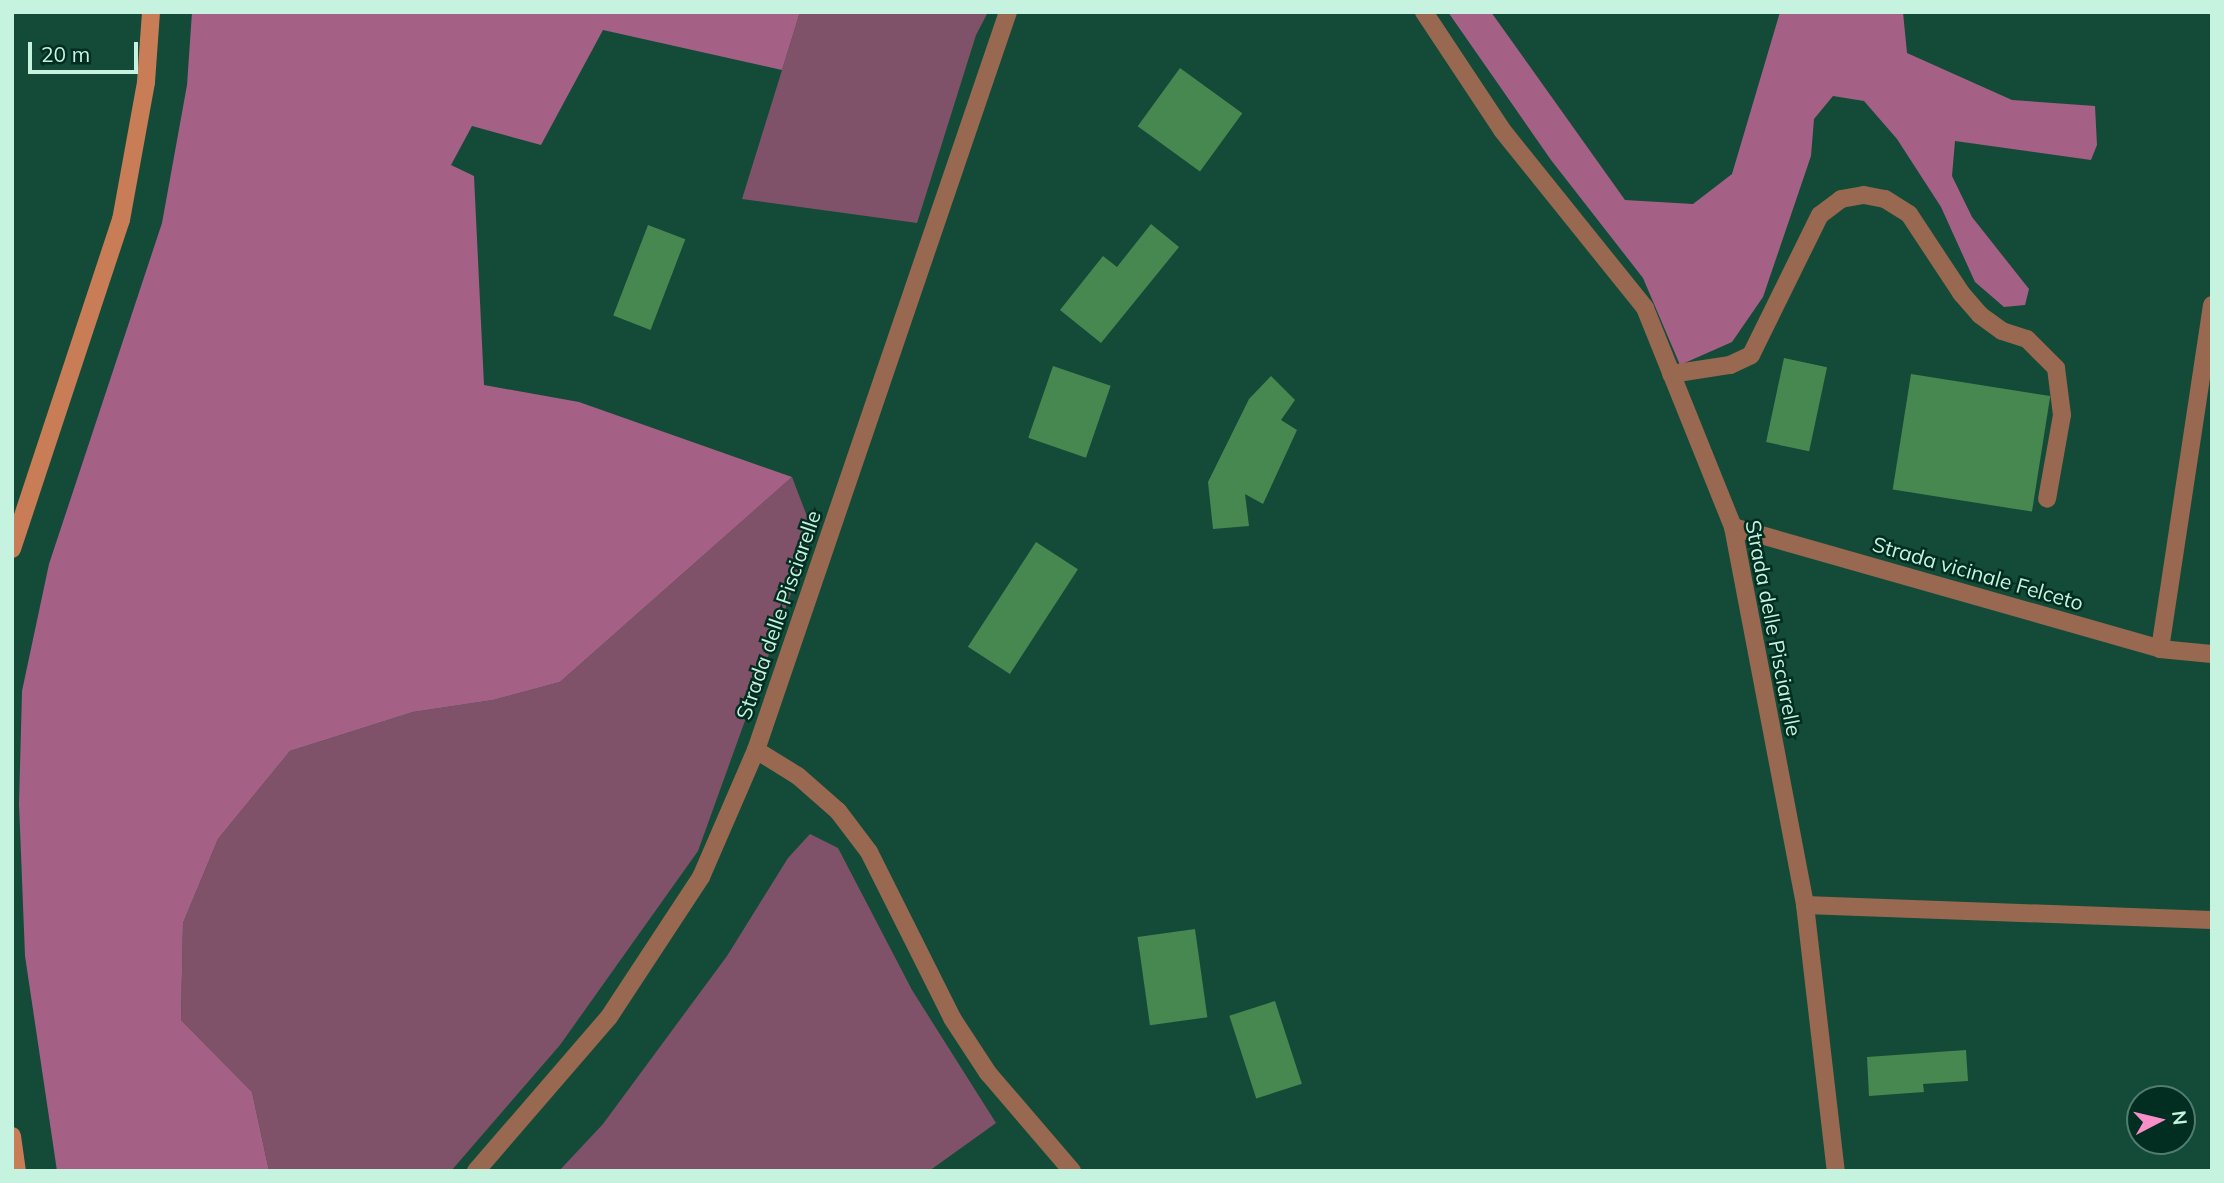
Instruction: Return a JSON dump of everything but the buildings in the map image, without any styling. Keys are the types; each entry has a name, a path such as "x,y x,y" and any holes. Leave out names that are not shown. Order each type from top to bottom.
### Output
{"main road":[{"path":"12,550 121,220 146,82 151,12"},
{"path":"12,1136 18,1171"}],"street":[{"name":"Strada delle Pisciarelle","path":"476,1171 609,1017 701,877 756,750 1008,12"},
{"name":"Strada delle Pisciarelle","path":"1424,12 1502,130 1644,308 1733,527 1805,905 1836,1171"},
{"path":"1671,374 1730,365 1751,355 1820,215 1841,200 1864,195 1885,199 1909,214 1961,293 1980,315 2002,331 2027,340 2056,368 2062,415 2048,499"},
{"path":"2160,649 2212,305"},
{"name":"Strada vicinale Felceto","path":"1733,527 2160,649 2209,653"},
{"path":"756,750 798,776 846,821 869,852 952,1018 988,1073 1072,1171"},
{"path":"1805,905 2212,920"}],"shaded area":[{"path":"192,12 800,12 782,70 603,30 541,145 472,126 451,165 474,176 484,385 579,402 792,477 560,682 493,700 413,712 290,751 218,839 183,923 181,1020 252,1092 269,1171 57,1171 25,956 19,804 22,691 49,564 162,223 187,85"},
{"path":"800,12 988,12 976,35 917,223 742,199"},
{"path":"1448,12 1491,12 1625,200 1693,204 1732,174 1780,12 1903,12 1907,53 2012,100 2095,106 2097,145 2091,160 1955,141 1952,176 1972,217 2029,289 2025,305 2004,307 1975,282 1941,207 1897,139 1864,101 1833,96 1814,119 1811,156 1763,297 1732,342 1680,365 1643,278 1551,160"},
{"path":"792,477 813,532 698,851 560,1045 451,1171 269,1171 252,1092 181,1020 183,923 218,839 290,751 413,712 493,700 560,682"},
{"path":"810,834 838,848 912,990 996,1123 929,1171 559,1171 603,1124 727,956 788,858"}]}
